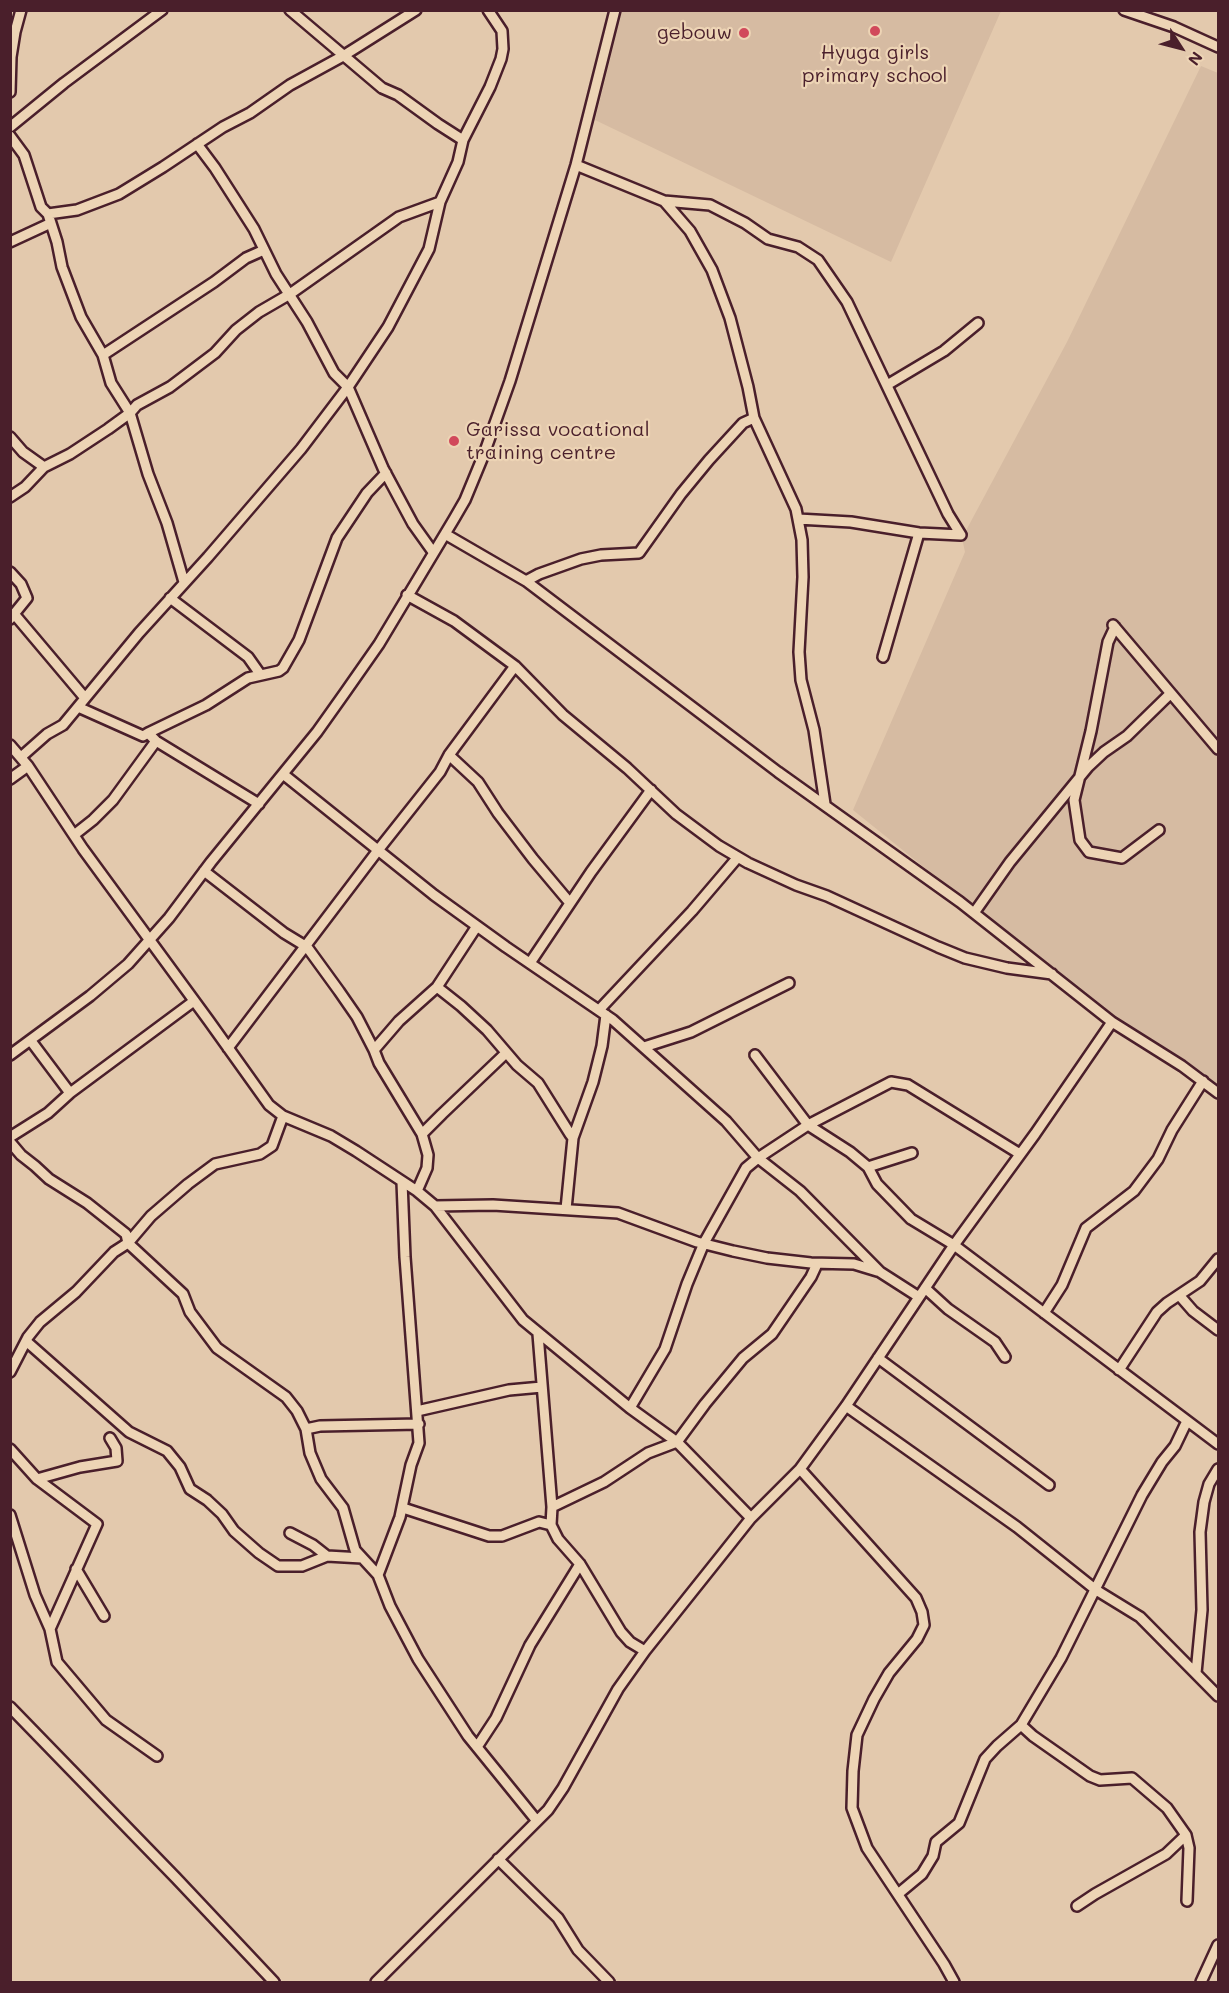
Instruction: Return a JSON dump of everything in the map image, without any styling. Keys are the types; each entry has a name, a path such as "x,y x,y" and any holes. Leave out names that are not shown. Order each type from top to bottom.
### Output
{"street":[{"path":"10,92 11,57 21,10"},
{"path":"10,127 64,83 162,10"},
{"path":"290,10 382,88 398,95 463,140"},
{"path":"10,242 50,219 119,194 163,168 223,127 250,113 290,85 343,56 416,10"},
{"path":"21,757 47,734 63,724 301,449 348,387 388,327 429,249 440,202 458,162 463,140 490,87 501,59 502,30 488,10"},
{"path":"10,1055 90,996 128,964 149,941 317,732 379,644 465,500 510,381 576,165 615,10"},
{"path":"1124,10 1174,27 1218,48"},
{"path":"10,136 24,155 41,207 50,219 62,267 81,317 103,355 111,383 130,414 148,474 167,523 184,582"},
{"path":"197,144 238,202 276,274 308,322 333,373 348,387 386,473 413,524 433,552"},
{"path":"576,165 664,201 710,206 746,223 768,239 798,247 818,260 847,302 948,514 961,535 919,533 851,522 798,519"},
{"path":"664,201 690,231 712,270 730,318 754,418 796,510 802,540 803,577 799,652 801,680 814,730 825,804"},
{"path":"10,497 25,487 44,467 70,454 130,414 137,405 170,387 215,353 236,330 259,312 290,294 399,217 440,202"},
{"path":"103,355 214,282 246,258 264,250"},
{"path":"887,385 944,351 978,323"},
{"path":"526,581 581,559 601,555 639,553 681,494 743,423 754,418"},
{"path":"10,436 23,452 44,467"},
{"path":"78,707 143,736 206,705 248,678 279,671 287,662 299,640 337,538 367,493 386,473"},
{"path":"883,657 919,533"},
{"path":"445,534 526,581 778,772 974,913 1112,1022 1218,1093"},
{"path":"10,572 21,584 27,598 13,617 85,698"},
{"path":"407,595 454,621 515,666 563,715 676,814 719,846 769,873 827,896 938,947 1007,968 1054,975"},
{"path":"170,598 248,657 260,674"},
{"path":"1159,831 1122,858 1089,852 1080,840 1074,800 1091,731 1108,642 1114,626 1218,749"},
{"path":"228,1048 440,772 449,755 515,666"},
{"path":"974,913 1010,862 1080,777 1104,752 1127,736 1170,694"},
{"path":"148,733 156,741 259,804"},
{"path":"74,835 113,800 156,741"},
{"path":"10,745 28,766 149,941 269,1106 283,1116 331,1136 417,1191 435,1206 523,1320 630,1408 676,1442 751,1518"},
{"path":"449,755 478,782 498,813 570,903"},
{"path":"10,779 28,766"},
{"path":"283,774 434,895 602,1013 644,1047 677,1080 726,1121 758,1158 800,1191 880,1272 919,1297"},
{"path":"530,963 651,790"},
{"path":"566,1209 573,1138 593,1082 602,1046 602,1013 738,857"},
{"path":"204,871 284,933 307,947 357,1017 385,1073 422,1134 428,1155 427,1168 417,1191"},
{"path":"374,1050 399,1021 437,987 477,926"},
{"path":"644,1047 691,1032 789,983"},
{"path":"437,987 487,1030 506,1053 538,1083 573,1138"},
{"path":"10,1137 48,1113 70,1093 194,1001"},
{"path":"376,1983 548,1810 563,1788 618,1689 645,1651 751,1518 800,1469 846,1406 954,1245 1112,1022"},
{"path":"31,1041 70,1093"},
{"path":"422,1134 506,1053"},
{"path":"755,1055 808,1125 850,1152 868,1167 877,1184 911,1219 954,1245 1218,1444"},
{"path":"630,1408 665,1349 704,1243 746,1168 808,1125 891,1082 908,1085 1020,1154"},
{"path":"1044,1313 1062,1285 1086,1228 1134,1191 1158,1159 1172,1130 1203,1082"},
{"path":"10,1372 26,1341 40,1322 76,1293 114,1252 128,1243 151,1216 215,1164 260,1154 272,1146 283,1116"},
{"path":"10,1142 21,1155 49,1179 87,1203 126,1234 128,1243 183,1294 190,1312 217,1348 286,1397 297,1411 306,1429 310,1453 321,1479 342,1508 355,1550 378,1575 390,1606 418,1659 477,1747 537,1821"},
{"path":"868,1167 912,1153"},
{"path":"378,1575 403,1508 411,1465 419,1443 402,1182"},
{"path":"435,1206 493,1205 618,1213 704,1243 767,1258 817,1264 854,1264 880,1272"},
{"path":"1119,1370 1157,1312 1200,1281 1218,1259"},
{"path":"552,1507 604,1482 648,1453 676,1442 743,1358 772,1334 811,1277 817,1264"},
{"path":"925,1288 948,1310 995,1342 1005,1357"},
{"path":"1179,1295 1193,1311 1218,1330"},
{"path":"538,1334 552,1507 551,1525 558,1539 580,1564 621,1632 630,1642 645,1651"},
{"path":"26,1341 129,1432 167,1451 180,1467 190,1489 222,1514 234,1531 258,1553 278,1566 302,1566 327,1556 362,1558"},
{"path":"878,1358 1049,1485"},
{"path":"417,1411 509,1390 542,1387"},
{"path":"846,1406 1017,1527 1096,1590 1140,1617 1218,1696"},
{"path":"898,1894 922,1874 933,1856 936,1842 959,1823 985,1759 1021,1725 1061,1658 1142,1495 1162,1462 1175,1446 1188,1421"},
{"path":"306,1429 320,1426 419,1424"},
{"path":"37,1479 80,1467 117,1461 116,1448 110,1438"},
{"path":"10,1449 37,1479 97,1524 50,1629"},
{"path":"800,1469 916,1598 922,1612 924,1625 917,1639 889,1674 857,1735 852,1808 867,1848 944,1964 954,1983"},
{"path":"1196,1673 1202,1610 1200,1532 1203,1503 1209,1484 1218,1469"},
{"path":"403,1508 489,1536 502,1536 539,1522 551,1525"},
{"path":"10,1515 35,1595 50,1629 57,1662 106,1720 157,1756"},
{"path":"290,1533 313,1545 327,1556"},
{"path":"477,1747 496,1718 530,1645 580,1564"},
{"path":"76,1569 104,1616"},
{"path":"10,1707 274,1983"},
{"path":"1021,1725 1090,1776 1100,1780 1132,1778 1167,1808 1186,1835 1189,1848 1187,1901"},
{"path":"1077,1906 1166,1854 1186,1835"},
{"path":"498,1859 558,1918 578,1950 609,1983"},
{"path":"1201,1983 1218,1945"}],"shaded area":[{"path":"622,10 1001,11 891,262 595,120"},
{"path":"1201,66 1218,73 1218,1095 992,922 853,810 965,552 962,538 1067,342"}],"place":[{"name":"Hyuga girls primary school","path":"875,31"},
{"name":"gebouw","path":"744,33"},
{"name":"Garissa vocational training centre","path":"454,441"}]}
